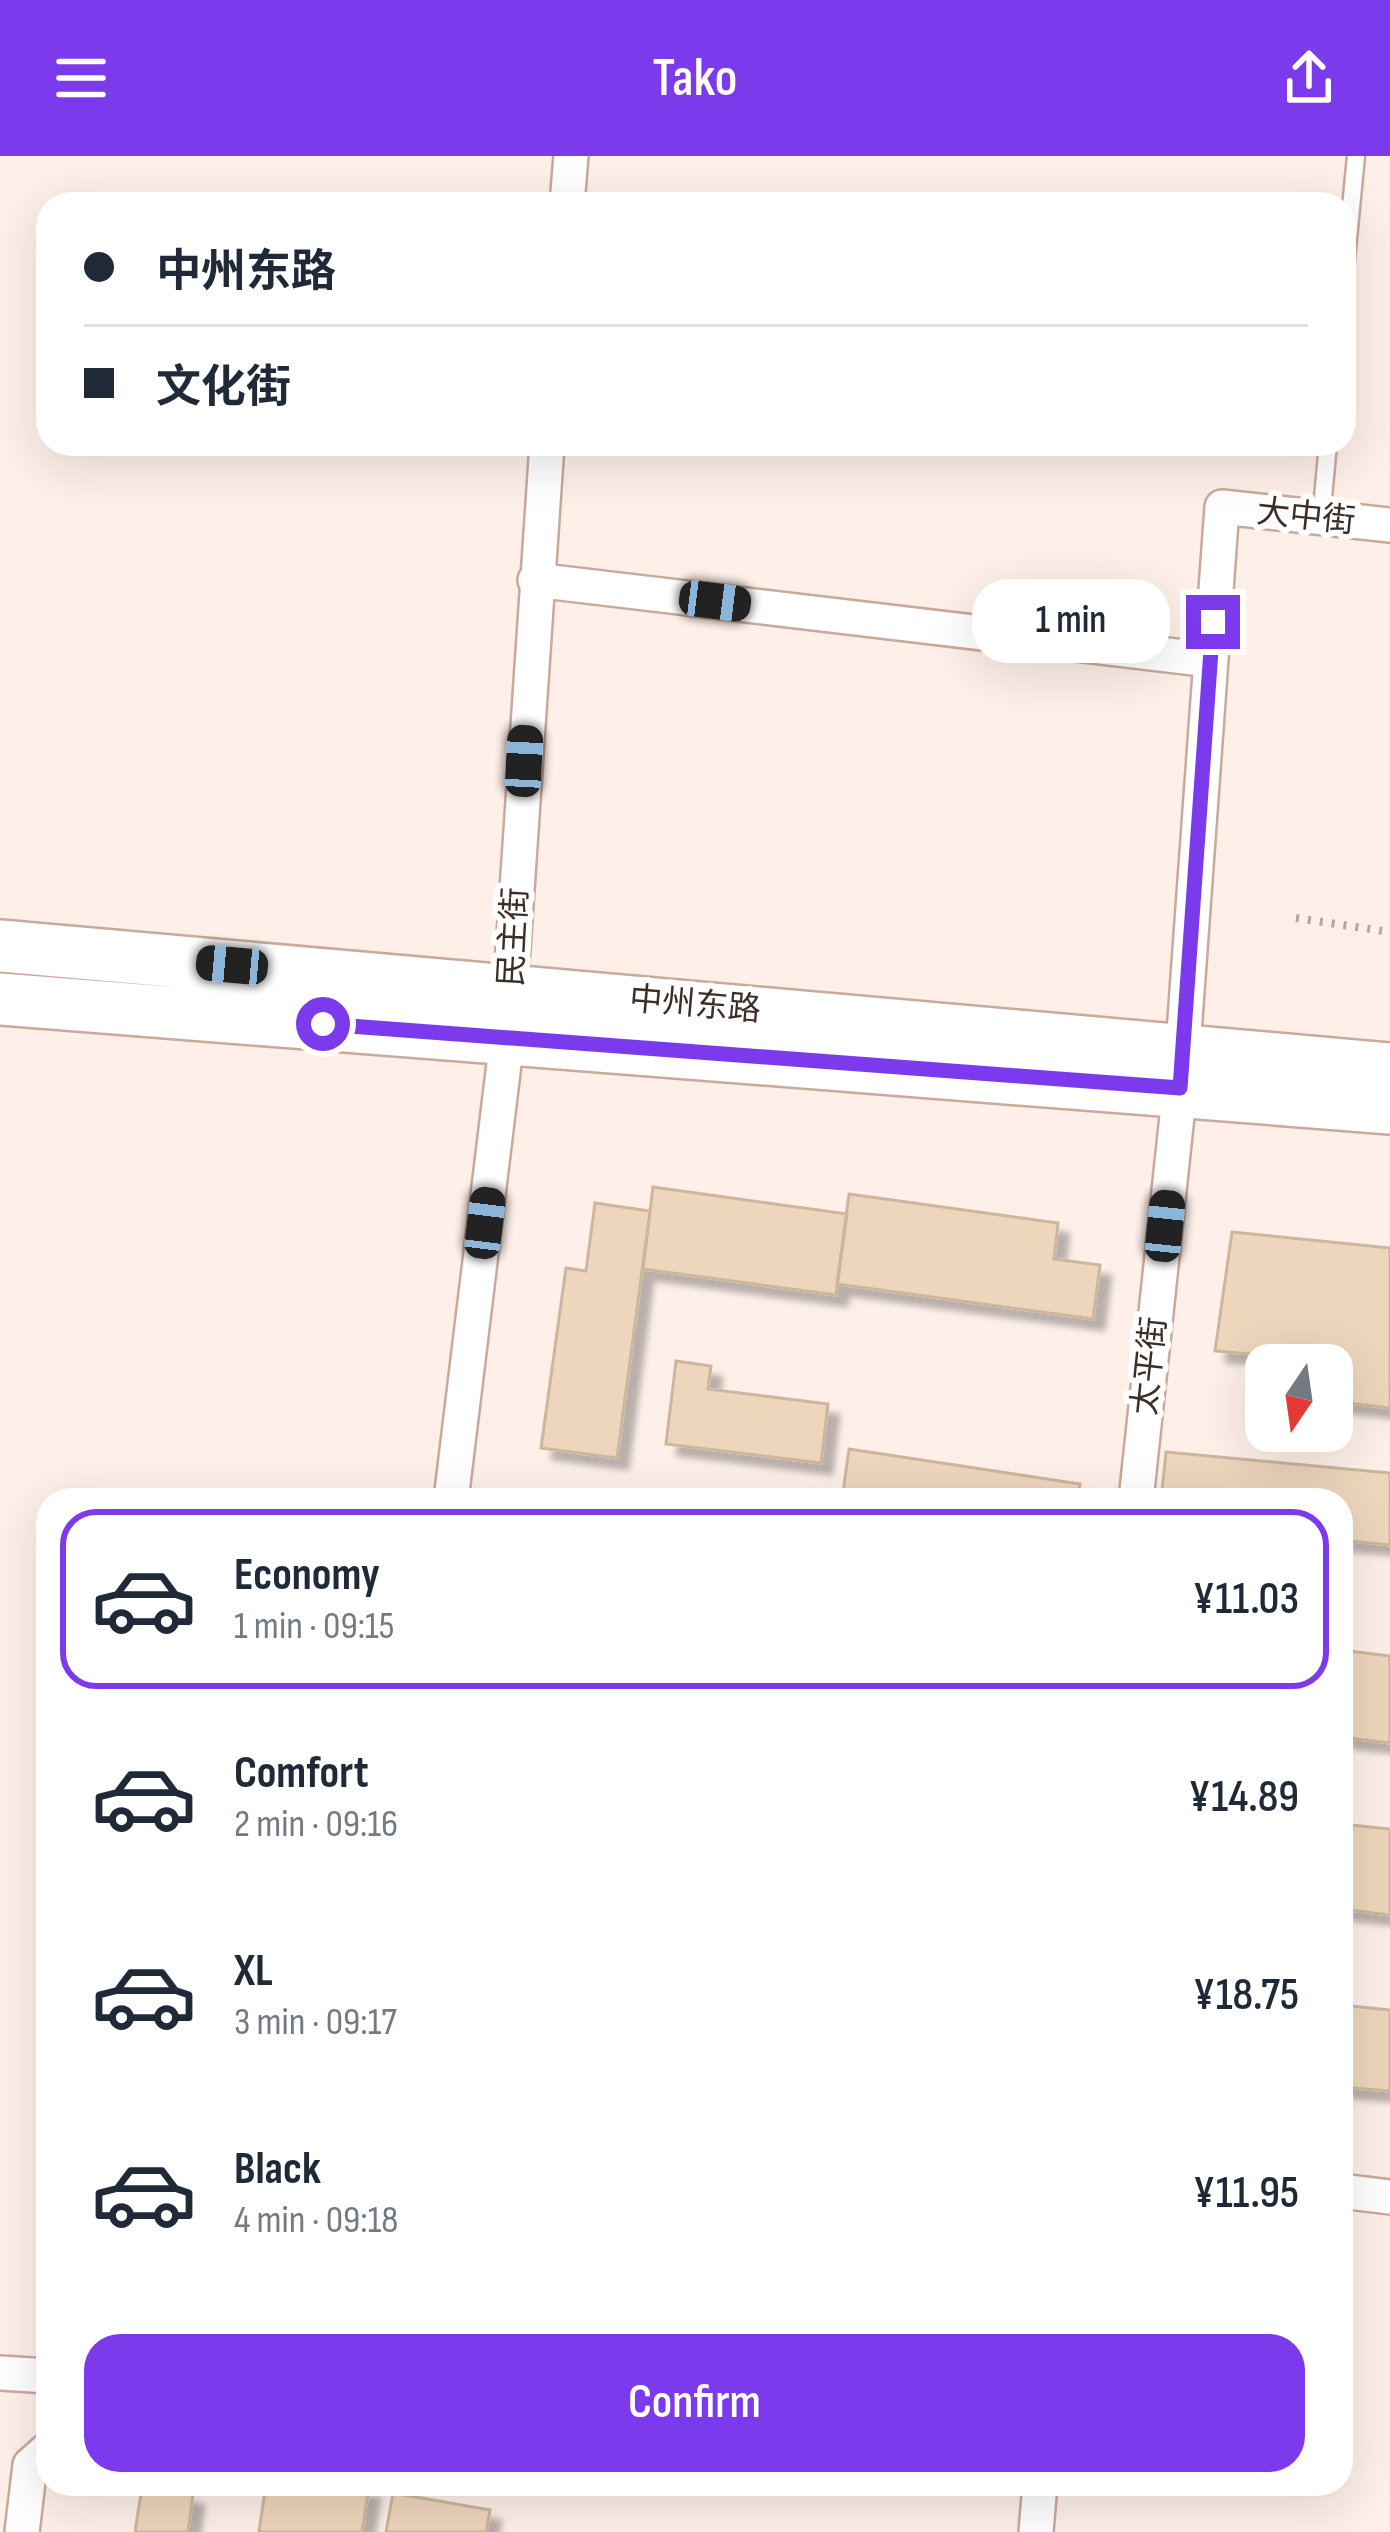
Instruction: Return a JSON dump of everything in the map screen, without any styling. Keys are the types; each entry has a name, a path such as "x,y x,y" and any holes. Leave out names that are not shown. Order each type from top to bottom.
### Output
{"main road":[{"name":"中州东路","path":"0,946 511,988 1181,1069 1390,1108"},
{"name":"中州东路","path":"0,999 507,1039 1181,1069 1390,1069"}],"street":[{"path":"568,192 571,156"},
{"name":"民主街","path":"452,1488 507,1039 546,456"},
{"name":"大中街","path":"1222,508 1390,525"},
{"name":"太平街","path":"1137,1488 1181,1069 1222,508"},
{"path":"535,580 1210,660"},
{"path":"1353,2192 1390,2197"},
{"path":"0,2373 36,2375"},
{"path":"22,2532 30,2465 36,2460"},
{"path":"1036,2532 1039,2496"}],"lane":[{"path":"1353,192 1356,156"},
{"path":"1321,519 1327,456"}],"path":[{"path":"1296,918 1390,932"}],"building":[{"path":"653,1187 847,1214 836,1295 643,1269"},
{"path":"849,1194 1058,1223 1054,1259 1100,1265 1093,1319 837,1284"},
{"path":"595,1203 650,1211 617,1458 541,1448 566,1268 586,1271"},
{"path":"1232,1232 1390,1248 1390,1408 1353,1404 1353,1344 1245,1344 1245,1354 1215,1351"},
{"path":"676,1361 711,1366 708,1389 828,1404 821,1463 666,1444"},
{"path":"849,1449 1080,1484 1079,1488 844,1488"},
{"path":"1166,1452 1390,1473 1390,1545 1353,1541 1353,1488 1162,1488"},
{"path":"1353,1651 1390,1656 1390,1743 1353,1738"},
{"path":"1353,1825 1390,1829 1390,1915 1353,1910"},
{"path":"1353,2006 1390,2010 1390,2091 1353,2088"},
{"path":"141,2496 193,2496 188,2532 135,2532"},
{"path":"264,2496 368,2496 362,2532 259,2532"},
{"path":"392,2496 490,2510 486,2532 386,2532"}],"route":[{"path":"323,1024 1180,1088 1213,622"}]}
